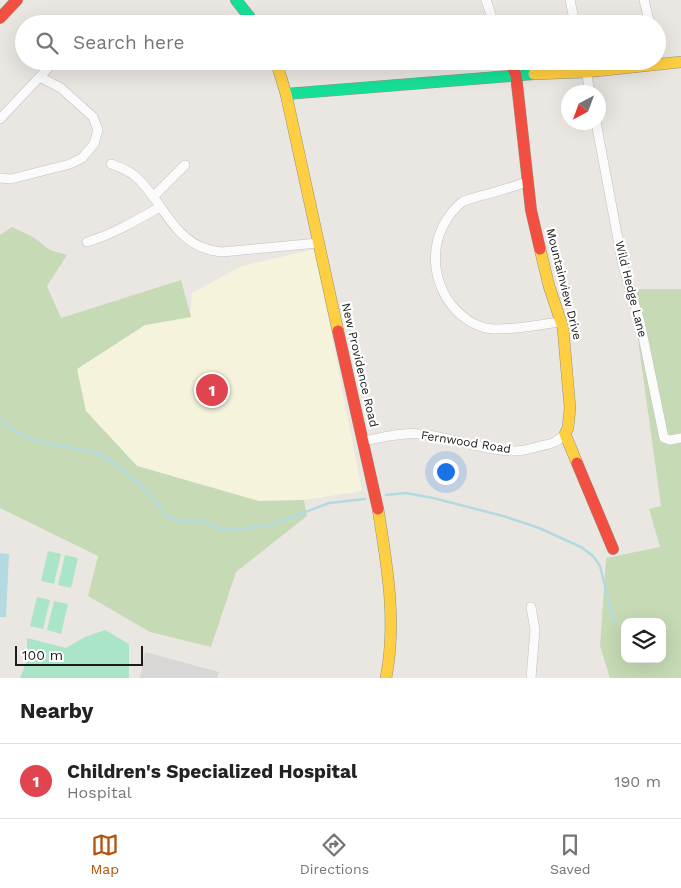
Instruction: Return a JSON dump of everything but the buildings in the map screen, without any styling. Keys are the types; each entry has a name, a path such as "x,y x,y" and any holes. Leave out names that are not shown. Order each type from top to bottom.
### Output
{"street":[{"path":"0,18 17,0"},
{"path":"486,0 491,15"},
{"path":"570,0 573,15"},
{"path":"644,0 648,15"},
{"path":"241,1 250,15"},
{"path":"666,61 681,62"},
{"path":"0,119 47,70"},
{"name":"New Providence Road","path":"279,70 286,94 379,518 389,593 390,648 386,678"},
{"name":"Mountainview Drive","path":"514,70 516,75 531,210 550,286 563,328 570,408 568,428 565,434"},
{"path":"286,94 559,70"},
{"path":"586,70 589,85"},
{"path":"0,178 11,179 70,164 82,158 94,144 98,130 93,117 61,88 40,77"},
{"name":"Wild Hedge Lane","path":"598,130 623,266 640,322 664,438 670,440 681,438"},
{"path":"111,164 134,175 143,183 179,231 197,246 222,252 318,243"},
{"path":"153,197 185,165"},
{"path":"528,182 464,201 453,212 441,230 437,245 436,260 439,282 448,302 469,321 482,327 496,330 561,322"},
{"path":"87,242 100,238 160,207"},
{"name":"Fernwood Road","path":"363,441 402,434 418,434 488,448 516,451 558,441 565,434"},
{"path":"565,434 613,550"},
{"path":"531,607 535,630 531,678"}],"shaded area":[{"path":"315,249 362,491 304,500 259,501 137,466 85,411 77,369 145,325 190,317 192,293 242,266"},
{"path":"145,652 219,672 217,678 140,678"}],"green space":[{"path":"12,227 33,237 50,250 67,255 47,286 61,318 181,280 191,317 145,325 77,369 86,411 137,466 259,501 304,500 307,516 236,572 211,647 150,632 88,596 98,556 0,508 0,235"},
{"path":"631,289 681,289 681,678 610,678 600,646 606,558 660,547 649,509 661,506"},
{"path":"48,551 61,554 54,584 41,581"},
{"path":"65,555 78,558 71,588 58,585"},
{"path":"37,597 50,600 43,629 30,626"},
{"path":"54,601 68,604 61,634 47,630"},
{"path":"105,630 129,644 129,678 20,678 27,660 27,638 66,648 85,637"}],"water":[{"path":"0,553 9,554 6,617 0,617"}],"waterway":[{"path":"0,418 8,426 26,437 94,452 105,457 125,472 154,499 167,517 181,521 204,522 224,530 268,526 329,503 365,499"},
{"path":"386,495 406,493 503,516 539,528 581,547 593,556 600,566 614,623"}],"traffic: fast":[{"path":"236,0 248,15"},
{"path":"286,94 534,74"}],"traffic: slow":[{"path":"666,64 681,62"},
{"path":"279,70 286,94 338,331"},
{"path":"534,74 605,70"},
{"path":"540,249 549,286 563,328 570,408 568,428 565,434 577,463"},
{"path":"378,509 390,593 391,614 391,635 386,678"}],"traffic: jam":[{"path":"0,18 17,0"},
{"path":"514,70 516,75 531,210 540,249"},
{"path":"338,331 378,509"},
{"path":"577,463 613,549"}],"place":[{"name":"Children's Specialized Hospital","path":"212,390"}]}
